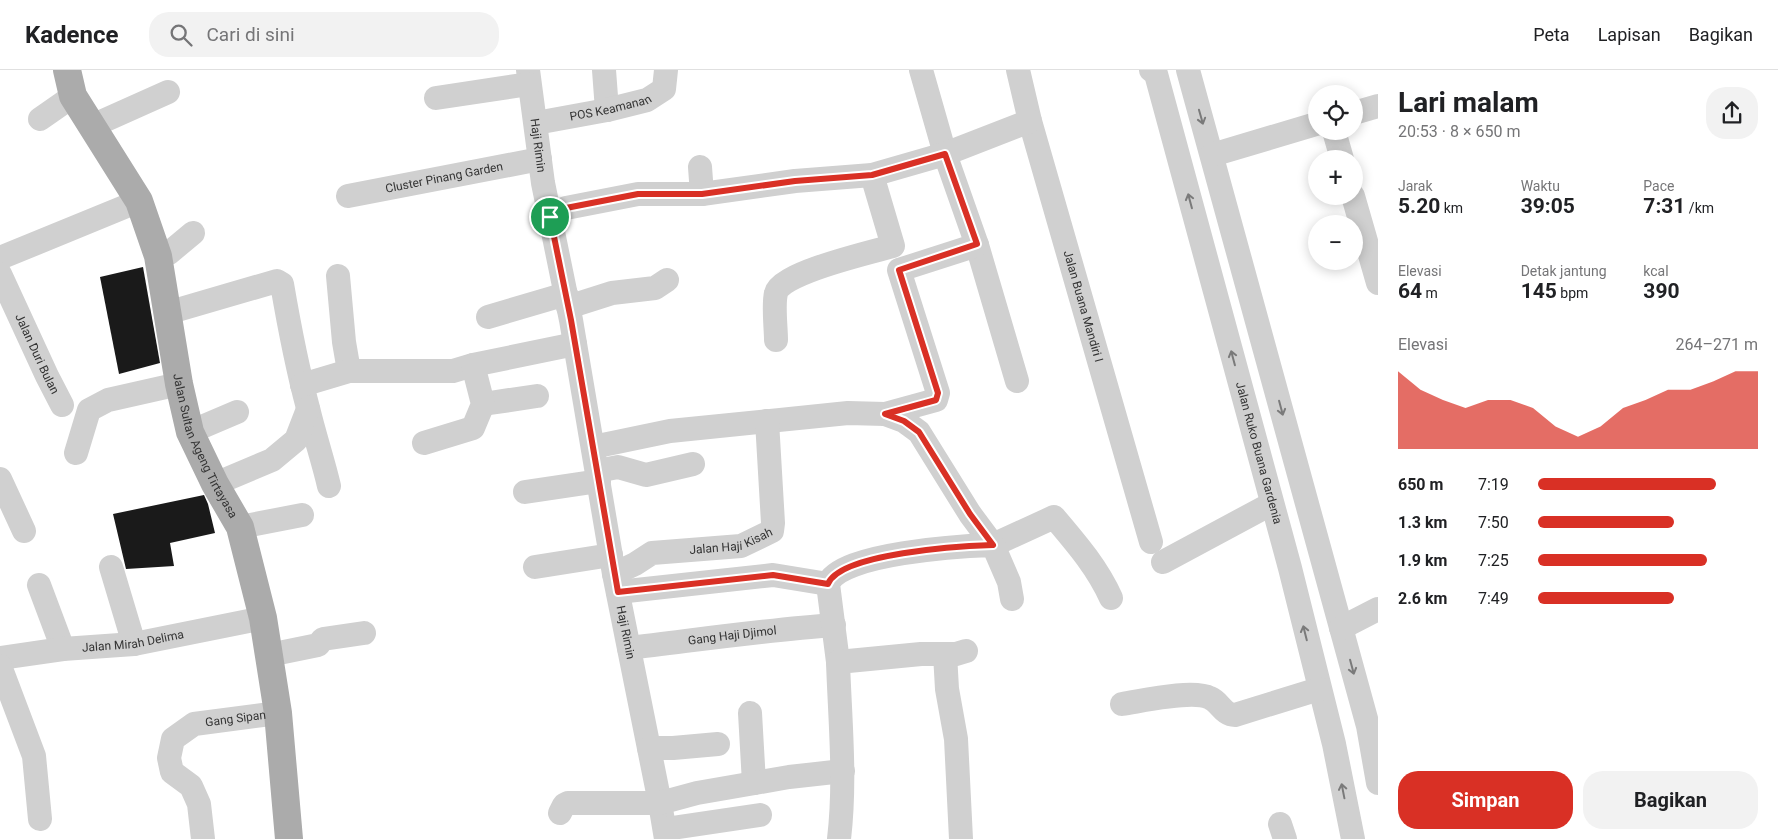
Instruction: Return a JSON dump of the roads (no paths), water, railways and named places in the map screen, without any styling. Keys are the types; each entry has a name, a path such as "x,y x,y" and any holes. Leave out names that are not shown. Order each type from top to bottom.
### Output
{"main road":[{"name":"Jalan Sultan Ageng Tirtayasa","path":"70,83 92,126 132,190 158,256 179,384 190,432 215,484 240,528 263,618 278,713 288,839"}],"street":[{"path":"604,70 607,110"},
{"name":"POS Keamanan","path":"536,123 607,110 647,100 664,89 666,70"},
{"path":"920,70 945,154 977,244 1018,381"},
{"name":"Jalan Buana Mandiri I","path":"1018,70 1030,121 1151,542"},
{"name":"Jalan Ruko Buana Gardenia","path":"1151,70 1156,74 1271,504 1290,568 1334,744 1353,839"},
{"path":"1188,70 1368,726 1378,783"},
{"path":"436,98 529,77"},
{"name":"Haji Rimin","path":"529,77 540,159 575,344 614,574 666,834"},
{"path":"40,119 70,83"},
{"path":"92,126 168,92"},
{"path":"1363,110 1378,106"},
{"path":"550,217 566,208 638,194 702,194 795,181 872,175 945,154 1030,121"},
{"path":"1212,155 1308,126"},
{"name":"Cluster Pinang Garden","path":"348,196 540,159"},
{"path":"700,167 702,194"},
{"path":"776,340 775,294 782,284 816,268 893,246 872,175"},
{"path":"0,258 132,190"},
{"path":"1356,205 1378,283"},
{"path":"158,256 169,253 193,233"},
{"path":"885,414 936,400 938,393 899,270 977,244"},
{"path":"1212,281 1244,272"},
{"name":"Jalan Duri Bulan","path":"0,274 62,405"},
{"path":"338,276 344,342 349,371"},
{"path":"488,317 567,300 655,288 667,280"},
{"path":"167,313 280,282 282,284 302,385 328,486"},
{"path":"302,385 349,371 453,370 575,344"},
{"path":"424,443 472,428 483,404 473,365"},
{"path":"76,453 89,410 108,400 179,384"},
{"path":"483,404 537,396"},
{"path":"215,484 272,460 296,440 308,409"},
{"path":"190,432 238,412"},
{"path":"593,447 670,431 848,413 885,414 904,421 919,432 970,514 993,545 1008,582 1012,599"},
{"name":"Jalan Haji Kisah","path":"614,574 652,553 741,546 772,531 774,522 767,421"},
{"path":"525,492 598,476 618,467 646,475 694,464"},
{"path":"0,479 24,531"},
{"path":"1163,562 1271,504"},
{"path":"240,528 302,515"},
{"path":"839,839 843,809 843,771 838,662 828,584 830,578 837,572 883,556 964,546 993,545 1054,518 1090,559 1104,581 1111,598"},
{"path":"1290,568 1322,558"},
{"path":"111,567 134,644"},
{"path":"535,567 614,574 773,575 828,584"},
{"path":"39,584 63,649"},
{"path":"1341,628 1378,609"},
{"name":"Jalan Mirah Delima","path":"0,658 63,649 134,644 263,618"},
{"name":"Gang Haji Djimol","path":"629,648 775,629 834,625"},
{"path":"268,655 318,645 323,639 364,633"},
{"path":"838,662 956,652 947,690 956,739 961,839"},
{"path":"0,666 34,756 40,819"},
{"path":"1122,704 1199,695 1211,698 1227,713 1235,715 1319,689"},
{"name":"Gang Sipan","path":"203,839 199,804 191,786 172,772 169,758 173,740 194,724 278,713"},
{"path":"750,713 754,783"},
{"path":"649,748 718,744"},
{"path":"560,813 564,805 568,803 660,803 697,793 754,783 843,771"},
{"path":"666,834 760,815"}]}
